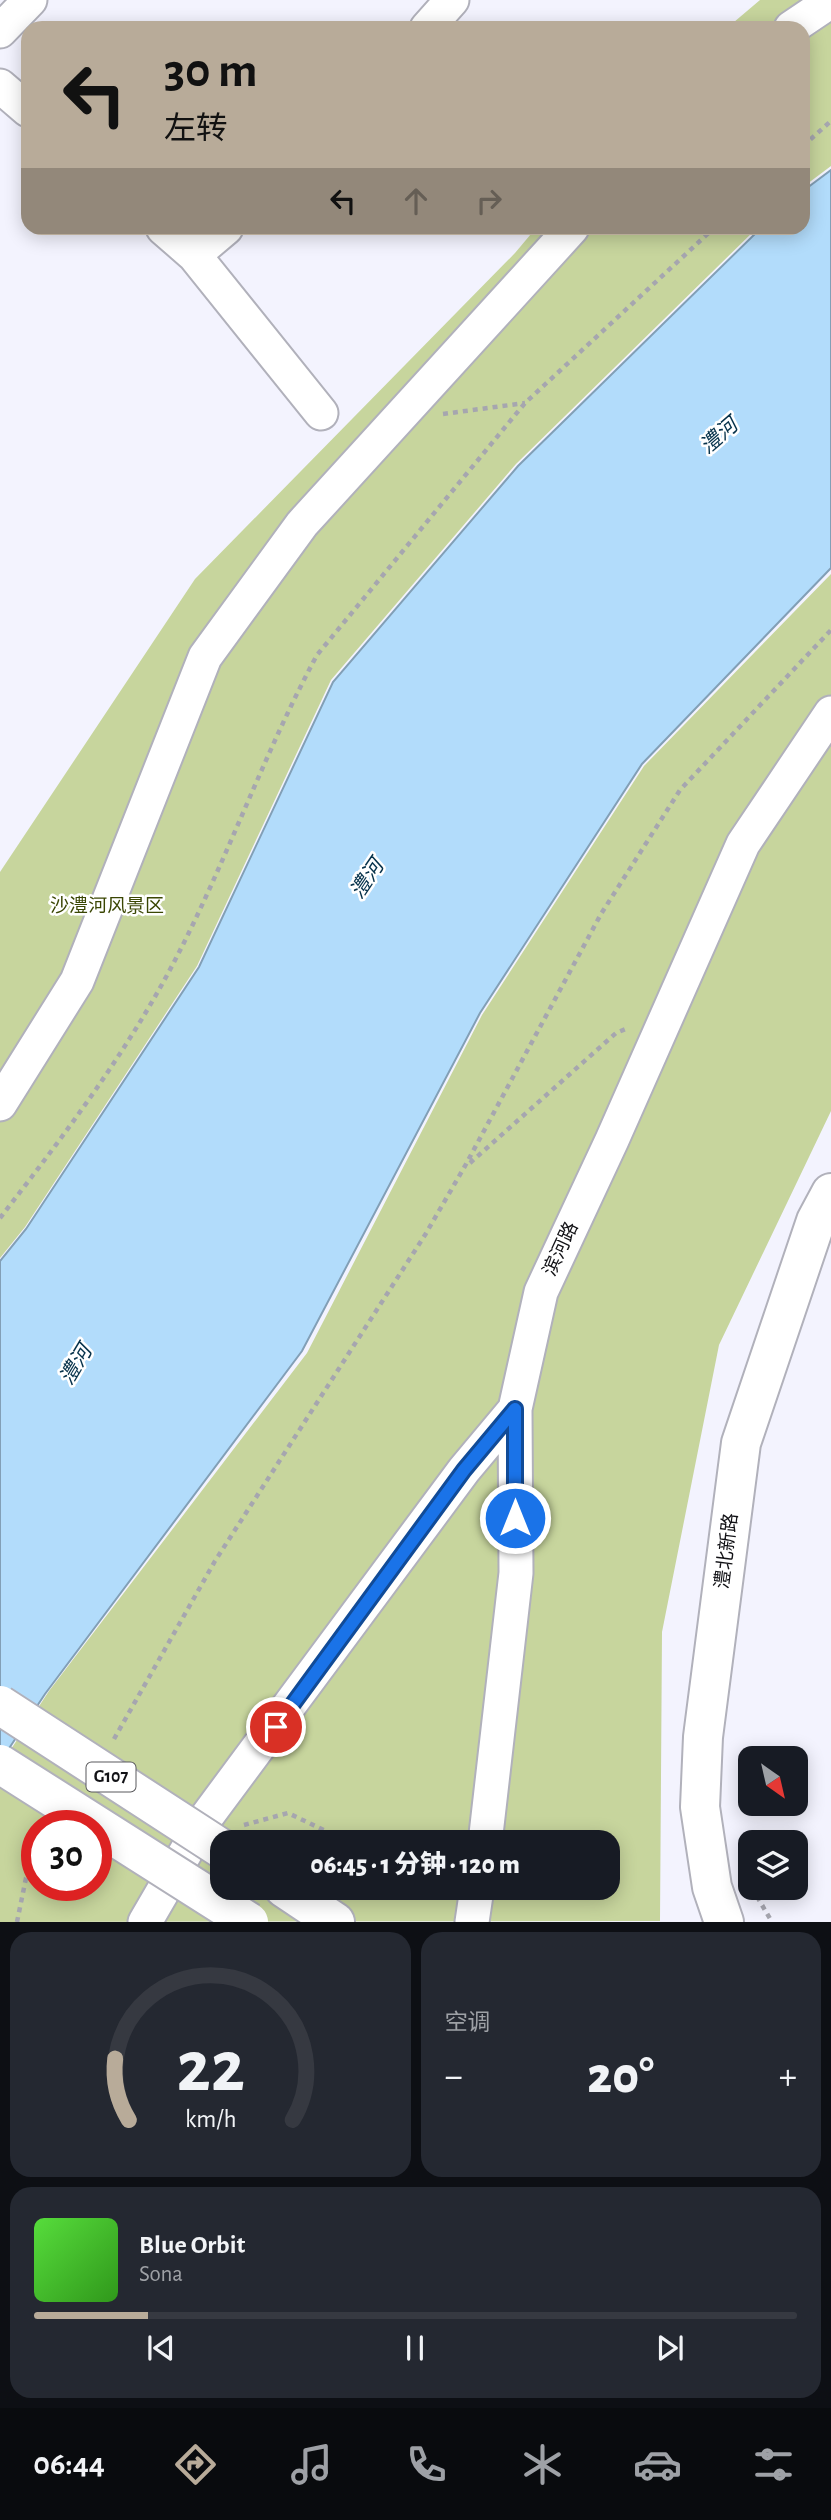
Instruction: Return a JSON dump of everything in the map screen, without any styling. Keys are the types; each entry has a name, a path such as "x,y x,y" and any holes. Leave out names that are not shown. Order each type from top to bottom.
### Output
{"main road":[{"name":"澧北新路","path":"724,1922 712,1887 699,1807 703,1737 741,1443 816,1221 831,1193"},
{"name":"G107","path":"0,1705 210,1832"},
{"name":"G107","path":"0,1764 249,1922"},
{"path":"302,1900 335,1922"}],"street":[{"path":"0,31 30,0"},
{"path":"433,21 452,0"},
{"path":"801,21 831,1"},
{"path":"0,86 21,104"},
{"path":"171,235 194,255 321,413"},
{"path":"194,255 218,235"},
{"path":"0,1104 77,981 205,657 302,524 566,235"},
{"name":"滨河路","path":"486,1830 516,1573 515,1409 541,1292 743,844 831,713"},
{"path":"217,1830 464,1470 515,1409"},
{"path":"145,1922 210,1839"},
{"path":"472,1922 475,1900"}],"path":[{"path":"810,140 831,121"},
{"path":"0,1219 123,1054 174,962 291,702 317,655 525,403 706,235"},
{"path":"397,420 525,403"},
{"path":"112,1743 215,1560 466,1166 601,914 681,790 831,630"},
{"path":"466,1166 616,1033 670,1009"},
{"path":"225,1830 288,1813 324,1830"},
{"path":"759,1900 772,1922"},
{"path":"18,1922 22,1901"}],"green space":[{"path":"760,0 831,0 831,166 810,182 810,21 735,21"},
{"name":"沙澧河风景区","path":"530,235 750,235 516,464 331,680 197,966 25,1227 0,1258 0,872 195,579"},
{"path":"831,574 831,1111 719,1345 662,1632 660,1921 0,1922 0,1766 49,1691 307,1353 482,1015 644,766"}],"water":[{"name":"澧河","path":"831,170 831,568 642,764 480,1013 302,1351 45,1694 0,1762 0,1261 26,1229 199,967 333,682 518,466 754,235 810,235 810,186"}],"route":[{"path":"276,1727 464,1470 515,1409 515,1518"}]}
